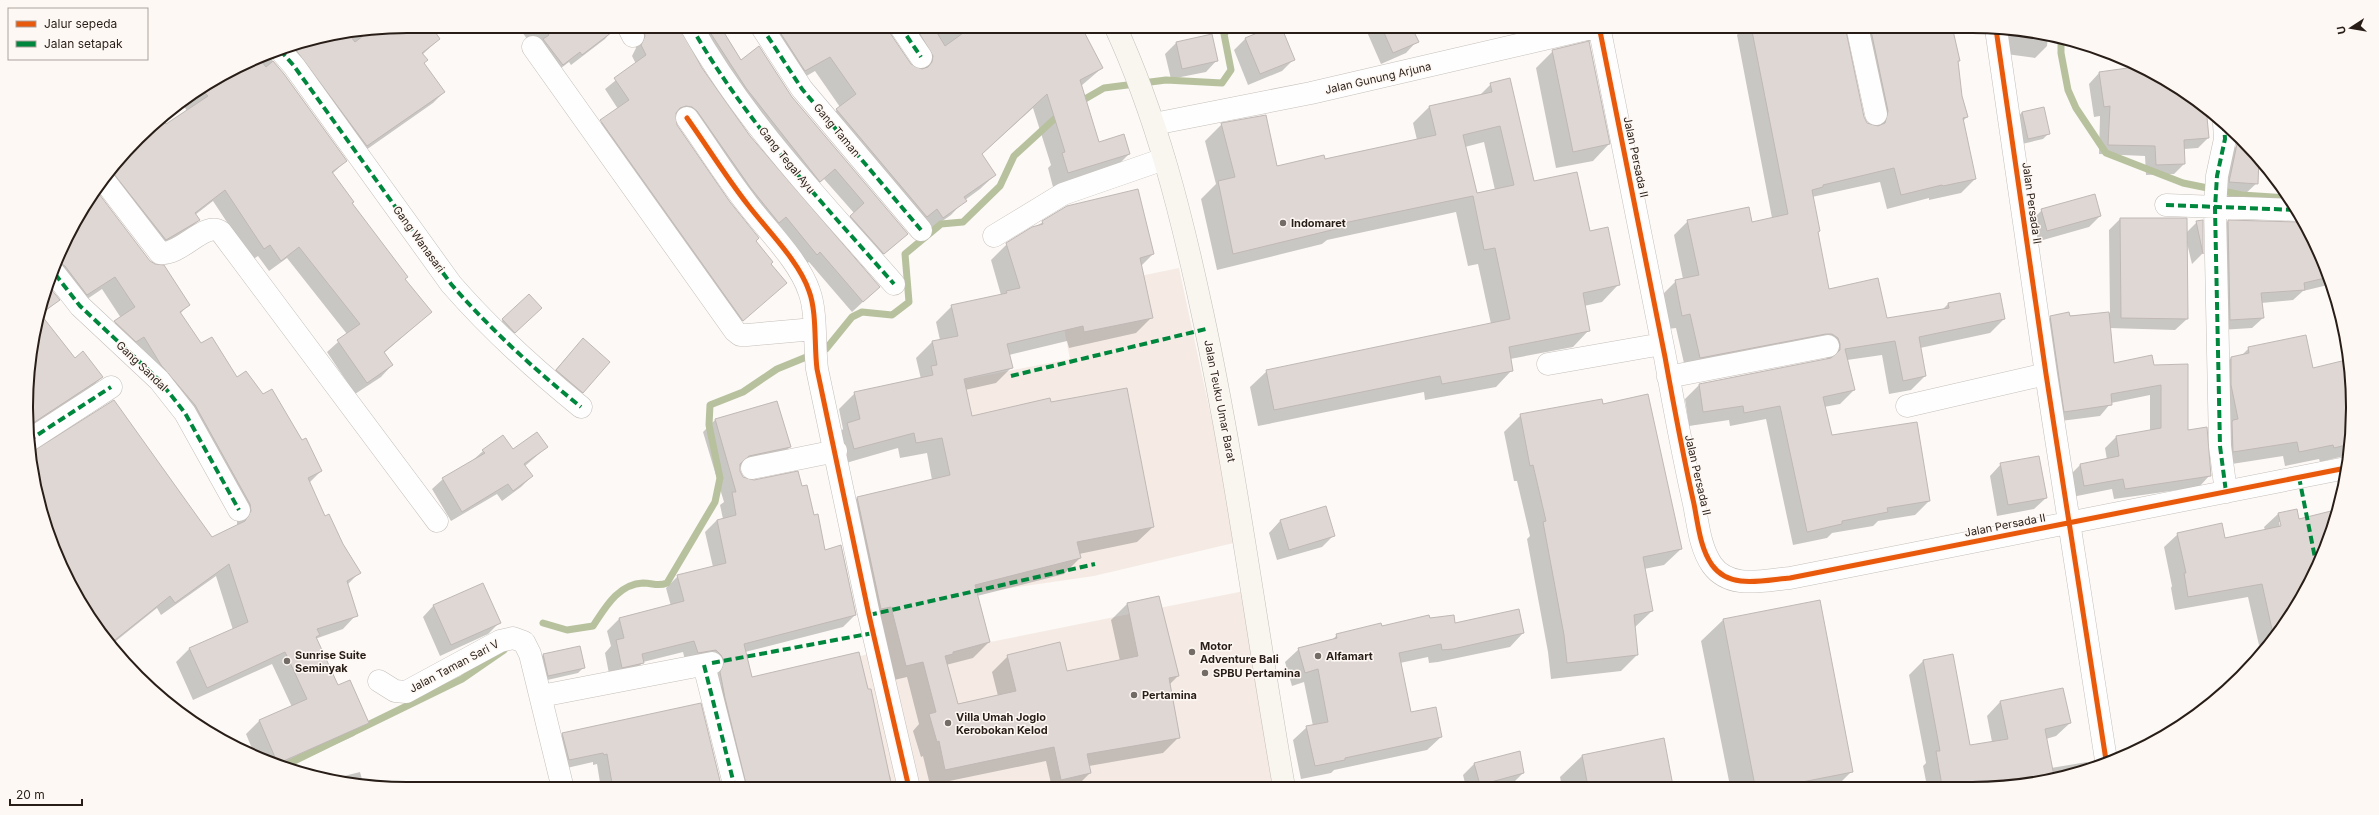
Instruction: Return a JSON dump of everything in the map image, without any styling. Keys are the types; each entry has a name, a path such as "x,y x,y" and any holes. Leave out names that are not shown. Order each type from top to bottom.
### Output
{"main road":[{"name":"Jalan Teuku Umar Barat","path":"1118,33 1131,61 1151,118 1182,217 1216,373 1283,782"}],"street":[{"name":"Gang Tegal Ayu","path":"695,33 730,89 790,166 894,284"},
{"name":"Gang Taman","path":"766,33 802,89 921,230"},
{"path":"905,33 921,57"},
{"name":"Jalan Gunung Arjuna","path":"1151,118 1311,93 1570,33"},
{"name":"Jalan Persada II","path":"1601,33 1662,344 1675,419 1704,547 1712,565 1723,575 1745,582 1790,578 2341,469"},
{"path":"1859,33 1876,114"},
{"name":"Jalan Persada II","path":"1997,34 2046,374 2106,757"},
{"path":"533,47 735,331 740,335 814,335"},
{"name":"Gang Wanasari","path":"284,54 294,66 451,284 478,314 529,365 581,407"},
{"path":"687,118 746,203 804,278 813,304 817,369 836,451 869,615 908,782"},
{"path":"2224,132 2217,176 2216,204 2220,446 2226,492"},
{"path":"994,236 1063,194 1164,159"},
{"path":"107,184 160,253 174,252 208,230 215,229 221,232 437,521"},
{"path":"2166,205 2216,204 2289,209"},
{"name":"Gang Sandal","path":"57,277 80,306 159,380 185,413 238,510"},
{"path":"1548,364 1662,344"},
{"path":"1668,377 1828,346"},
{"path":"1907,406 2046,374"},
{"path":"34,437 110,387"},
{"path":"752,468 836,451"},
{"name":"Jalan Taman Sari V","path":"379,681 395,691 406,692 500,642 513,638 524,642 530,654 561,782"},
{"path":"541,696 708,664 734,782"}],"shaded area":[{"path":"1179,268 1238,542 1094,576 977,593 990,642 1249,590 1290,782 729,782 705,690 883,651 852,508 1069,458 948,435 936,385 1070,359 1057,293"}],"building":[{"path":"408,33 436,33 440,39 422,53 428,60 424,63 445,92 367,146 296,50 334,40 351,37 355,42 364,36"},
{"path":"547,33 611,33 582,55 580,52 563,65 543,39 549,35"},
{"path":"644,33 683,33 702,68 750,136 880,287 863,302 820,252 817,255 786,217 779,223 750,187 697,111 692,107 686,106 680,108 676,113 677,125 730,202 759,238 756,241 773,262 771,264 787,283 743,321 600,120 629,100 614,78 646,55 641,45 645,36"},
{"path":"711,33 724,33 741,60 759,46 792,97 908,234 884,254 850,216 864,203 835,169 820,182 746,88"},
{"path":"781,33 890,33 911,64 922,69 928,67 932,62 933,56 919,33 937,33 945,46 963,33 1085,33 1103,68 1080,80 1099,142 1124,134 1130,154 1068,173 1062,153 1065,152 1047,94 982,154 996,175 964,197 967,201 943,218 937,209 927,217 836,109 856,94 830,57 805,71"},
{"path":"1257,33 1284,33 1295,60 1260,74 1245,38"},
{"path":"1384,33 1414,33 1419,42 1393,53"},
{"path":"1752,33 1846,33 1864,117 1867,123 1878,126 1885,123 1888,111 1871,33 1954,33 1960,61 1958,61 1962,96 1968,117 1963,118 1976,179 1942,185 1901,195 1894,168 1823,185 1823,187 1812,190 1829,289 1878,278 1887,318 1949,308 1948,303 2000,293 2005,319 1919,337 1926,376 1903,381 1895,341 1845,349 1855,390 1823,397 1832,435 1917,422 1930,501 1887,508 1888,512 1842,521 1842,524 1807,532 1780,406 1744,413 1743,406 1703,412 1699,384 1831,358 1840,350 1838,338 1832,334 1826,334 1700,358 1690,314 1682,316 1675,280 1699,275 1687,220 1749,207 1752,222 1788,214"},
{"path":"1212,34 1218,61 1182,69 1176,42"},
{"path":"1589,41 1610,144 1573,152 1552,50"},
{"path":"273,61 347,161 332,172 354,202 352,203 408,277 405,279 432,312 384,352 393,365 367,383 337,340 360,324 299,247 281,261 270,245 264,249 225,190 195,213 200,220 166,240 114,175 143,143 165,123 166,124 208,96 205,93 220,83 263,63 266,67"},
{"path":"2128,68 2159,83 2180,96 2207,117 2209,138 2184,140 2185,164 2156,165 2155,146 2108,145 2110,106 2104,107 2099,72"},
{"path":"1510,78 1534,181 1577,172 1590,231 1608,227 1620,285 1583,293 1590,331 1509,347 1513,371 1442,384 1440,376 1274,410 1266,370 1510,319 1495,248 1484,250 1473,196 1339,224 1340,228 1233,254 1218,181 1235,177 1221,123 1266,115 1277,166 1324,155 1325,159 1436,135 1429,106 1492,92 1490,83","holes":["1500,126 1514,185 1477,193 1463,135"]},
{"path":"2044,107 2050,134 2028,139 2022,112"},
{"path":"2237,144 2259,168 2258,184 2229,182"},
{"path":"1138,189 1154,254 1140,258 1153,318 1084,332 1083,326 1007,344 1013,368 964,379 972,416 1050,398 1051,402 1127,388 1154,527 1077,542 1081,558 975,585 990,642 953,652 953,654 945,656 958,704 1016,691 1007,655 1060,642 1067,671 1138,656 1127,603 1159,596 1179,676 1169,678 1180,738 1087,754 1091,773 1061,780 1054,747 945,770 939,741 937,742 929,714 936,712 923,662 906,666 891,607 881,609 857,497 950,475 942,438 916,443 914,433 854,449 847,423 860,419 854,392 933,375 931,366 937,365 932,341 958,336 951,305 1007,293 1006,291 1020,288 1006,243 1032,227 1043,224 1042,221 1067,206"},
{"path":"99,194 150,261 155,264 164,265 190,305 180,312 201,343 212,337 237,377 246,371 263,394 272,389 302,440 306,438 322,471 308,478 325,516 329,514 343,544 361,573 347,581 358,616 317,629 320,635 316,637 338,685 350,680 369,723 284,761 275,757 259,720 307,699 285,652 207,688 189,648 248,622 229,564 175,603 170,596 115,640 96,616 72,573 53,528 40,481 35,450 114,400 212,537 245,521 251,511 250,504 195,405 161,365 144,337 136,342 114,321 135,307 115,277 87,295 65,266 62,264 72,242 83,220"},
{"path":"2095,194 2101,216 2047,231 2041,209"},
{"path":"2120,218 2187,218 2188,319 2121,318"},
{"path":"2203,220 2203,254 2196,221"},
{"path":"2228,220 2297,222 2323,279 2304,283 2305,290 2261,293 2264,318 2230,320"},
{"path":"52,290 60,300 46,310"},
{"path":"529,294 542,308 515,333 502,319"},
{"path":"2069,312 2070,316 2109,312 2114,363 2152,355 2154,365 2188,364 2188,430 2207,427 2211,476 2125,489 2123,479 2084,486 2080,464 2119,456 2116,436 2161,428 2161,385 2111,394 2112,405 2064,412 2050,316"},
{"path":"44,319 75,358 83,351 103,377 34,423 36,359"},
{"path":"2306,335 2313,368 2343,361 2346,408 2344,446 2334,448 2333,445 2299,452 2297,442 2233,452 2232,422 2233,420 2238,419 2231,385 2231,357 2249,353 2248,347"},
{"path":"583,338 610,362 583,393 556,370"},
{"path":"1648,394 1682,549 1643,557 1653,611 1634,615 1638,655 1567,663 1564,635 1543,522 1546,521 1533,465 1530,466 1520,414 1602,399 1603,404"},
{"path":"777,401 791,447 749,456 740,464 740,471 743,477 754,480 798,471 802,486 807,485 814,515 818,514 825,550 841,545 856,615 744,644 752,677 859,652 868,689 871,689 891,782 746,782 720,672 724,661 716,650 698,653 694,641 642,654 644,663 622,668 616,640 624,638 619,618 684,601 677,575 726,563 717,520 736,515 732,492 736,492 715,419"},
{"path":"537,432 548,447 524,464 533,476 513,491 508,484 462,512 442,478 485,453 482,450 503,435 513,449"},
{"path":"2039,456 2047,498 2008,505 2000,463"},
{"path":"1326,506 1335,536 1289,550 1280,520"},
{"path":"2297,509 2299,519 2331,511 2326,528 2307,573 2296,595 2272,631 2262,584 2188,597 2184,573 2186,573 2177,533 2222,523 2225,538 2281,526 2278,513"},
{"path":"483,583 501,623 451,645 433,605"},
{"path":"1820,600 1853,772 1802,782 1754,782 1723,619"},
{"path":"1519,609 1524,633 1453,649 1442,650 1441,644 1399,653 1411,712 1436,707 1442,737 1315,766 1306,726 1328,722 1318,669 1305,673 1298,648 1337,638 1336,634 1381,623 1382,626 1429,615 1430,618 1454,615 1455,623"},
{"path":"580,646 585,668 548,676 543,654"},
{"path":"1953,654 1970,745 2008,739 2000,701 2063,688 2071,723 2045,729 2053,773 2020,779 1996,781 1941,782 1936,751 1940,751 1923,660"},
{"path":"701,703 720,782 612,782 607,754 604,755 603,753 569,760 562,733"},
{"path":"1664,738 1672,782 1587,782 1582,755"},
{"path":"1520,751 1524,773 1491,782 1479,782 1474,763"}],"waterway":[{"path":"1078,103 1104,88 1166,80 1222,83 1231,70 1225,33"},
{"path":"2061,44 2061,53 2068,90 2076,108 2106,153 2183,183 2242,195 2282,198"},
{"path":"543,623 567,630 593,626 602,612 619,592 634,584 643,583 658,585 667,583 715,502 720,478 709,425 710,405 743,392 777,369 826,349 852,317 862,312 892,315 909,302 905,254 941,224 963,222 1000,186 1014,156 1062,112"},
{"path":"290,763 462,679 504,650"}],"marked path":[{"path":"695,33 735,95 760,128 812,192 894,284"},
{"path":"766,33 802,89 921,230"},
{"path":"905,33 921,57"},
{"path":"284,54 294,66 451,284 513,348 581,407"},
{"path":"2225,132 2225,139 2217,176 2215,208 2220,446 2226,492"},
{"path":"2166,205 2290,210"},
{"path":"57,277 80,306 159,380 185,413 239,510"},
{"path":"1011,376 1206,329"},
{"path":"34,437 111,387"},
{"path":"2299,477 2315,556"},
{"path":"869,615 1095,564"},
{"path":"712,663 873,633"},
{"path":"704,665 733,782"}],"cycle path":[{"path":"1600,33 1700,536 1708,558 1719,573 1728,578 1748,582 1790,578 2341,469"},
{"path":"1997,34 2046,374 2105,757"},
{"path":"687,118 724,173 798,268 812,299 817,369 869,615 908,782"}],"place":[{"name":"Indomaret","path":"1283,223"},
{"name":"Motor Adventure Bali","path":"1192,652"},
{"name":"Alfamart","path":"1318,656"},
{"name":"Sunrise Suite Seminyak","path":"287,661"},
{"name":"SPBU Pertamina","path":"1205,673"},
{"name":"Pertamina","path":"1134,695"},
{"name":"Villa Umah Joglo Kerobokan Kelod","path":"948,723"}]}
